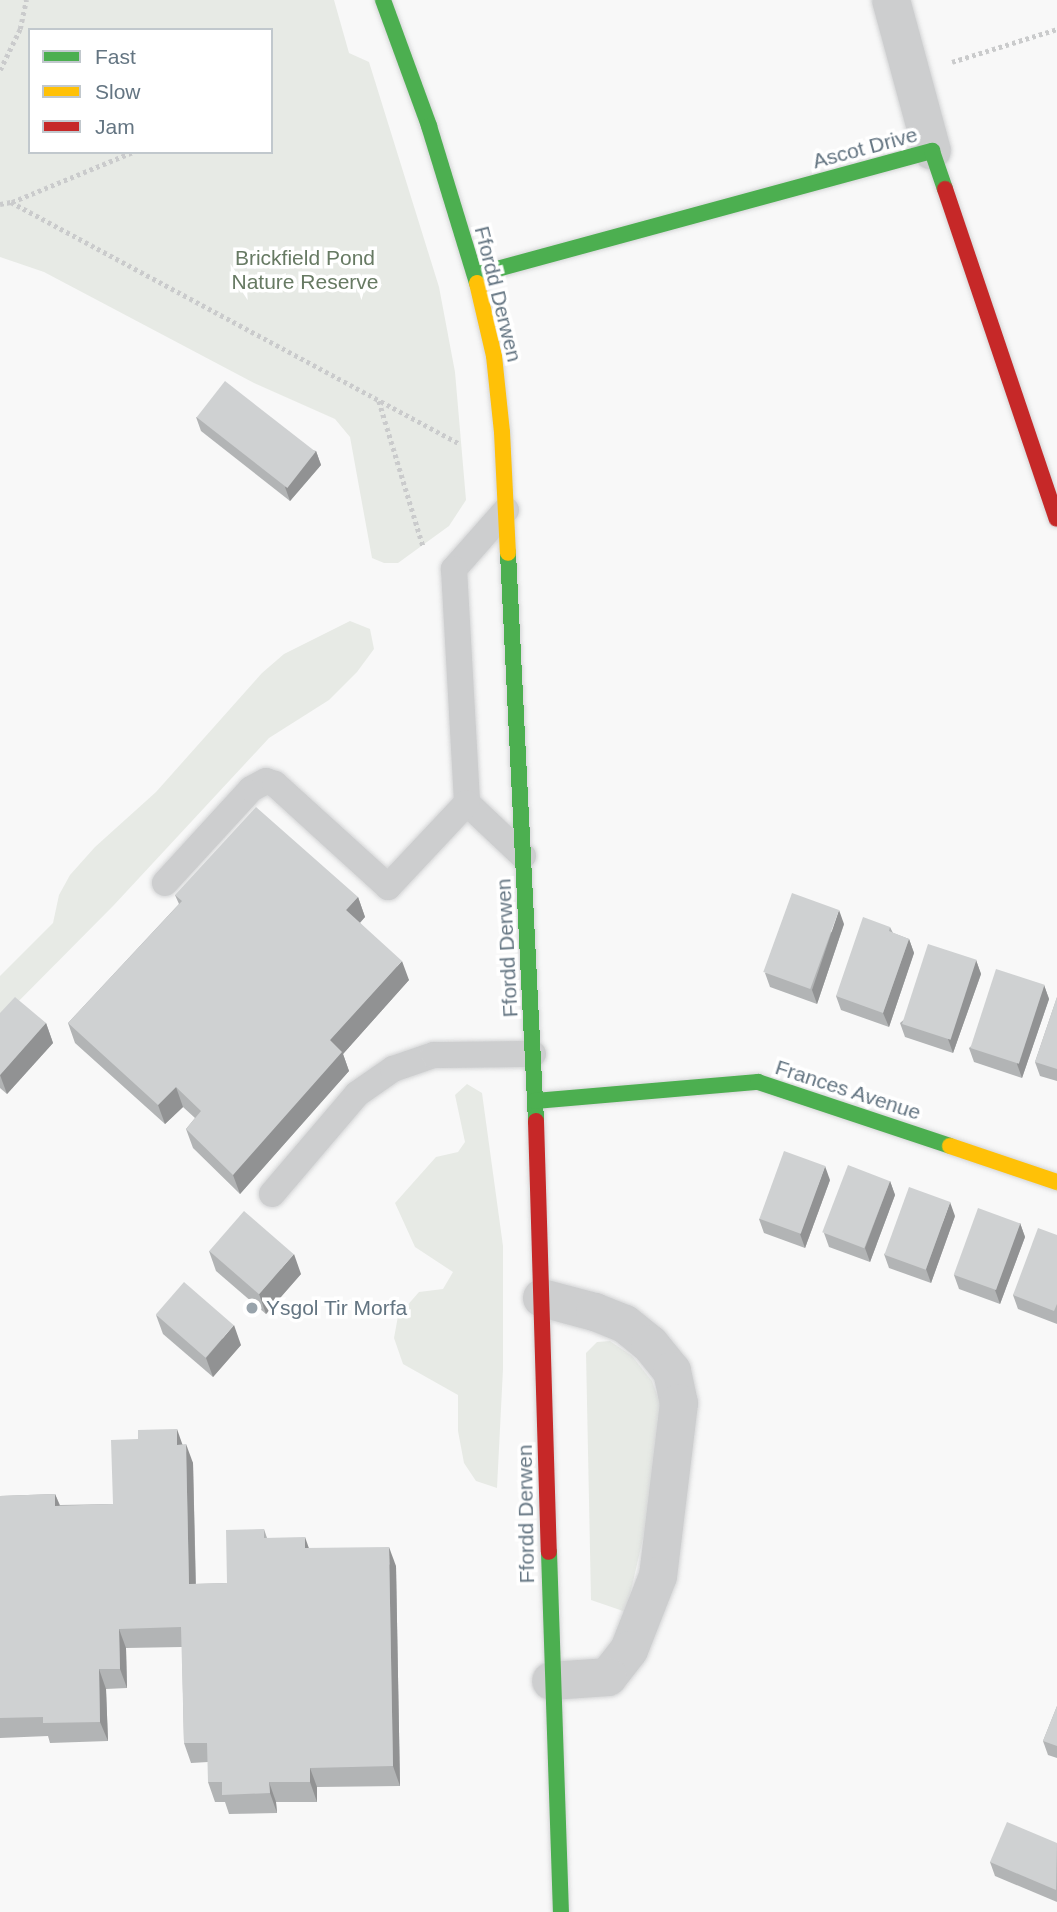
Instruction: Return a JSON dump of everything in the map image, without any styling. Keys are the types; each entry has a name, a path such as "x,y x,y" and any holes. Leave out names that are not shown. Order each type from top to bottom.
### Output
{"street":[{"name":"Ffordd Derwen","path":"383,0 429,126 475,275 494,355 504,467 533,1054 551,1681 561,1912"},
{"path":"891,0 932,151"},
{"name":"Ascot Drive","path":"475,275 932,151 1057,519"},
{"name":"Frances Avenue","path":"535,1101 758,1082 1057,1182"},
{"path":"542,1298 595,1312 625,1324 650,1344 672,1371 679,1403 658,1576 629,1650 608,1677 551,1681"}],"lane":[{"path":"506,510 454,569 467,803 523,856"},
{"path":"166,883 251,789 266,781 275,783 388,887 467,803"},
{"path":"272,1194 357,1094 394,1069 434,1055 533,1054"}],"path":[{"path":"0,70 20,29 26,0"},
{"path":"912,75 1057,29"},
{"path":"0,204 11,202 128,154"},
{"path":"11,202 504,467"},
{"path":"378,400 427,559 454,569"}],"green space":[{"name":"Brickfield Pond Nature Reserve","path":"0,0 334,0 349,53 369,62 439,287 455,372 466,500 449,526 398,563 384,563 372,558 350,437 335,419 254,383 44,272 0,257"},
{"path":"350,621 370,629 374,649 357,672 329,700 269,738 114,905 0,1020 0,976 53,923 59,895 70,875 95,847 156,792 262,673 284,654"},
{"path":"467,1084 482,1093 503,1246 503,1369 497,1488 476,1481 464,1463 458,1431 458,1395 403,1364 394,1338 398,1316 419,1292 443,1289 453,1272 415,1247 395,1203 436,1157 458,1152 465,1142 455,1095"},
{"path":"610,1341 632,1356 652,1381 663,1411 654,1491 626,1612 591,1600 586,1353 597,1342"}],"building":[{"path":"225,381 316,452 287,488 197,417"},
{"path":"256,807 358,897 346,910 402,961 330,1040 342,1052 233,1175 186,1129 201,1111 176,1087 158,1105 68,1023 182,901 175,895"},
{"path":"792,893 839,910 810,989 763,972"},
{"path":"863,917 890,927 889,931 909,939 883,1013 836,996"},
{"path":"928,944 977,960 951,1040 902,1024"},
{"path":"996,969 1045,985 1019,1064 970,1048"},
{"path":"15,997 46,1023 0,1075 0,1013"},
{"path":"1057,997 1057,1069 1035,1062"},
{"path":"784,1151 825,1166 801,1234 759,1219"},
{"path":"848,1165 890,1181 864,1248 822,1232"},
{"path":"909,1187 950,1202 926,1270 884,1255"},
{"path":"978,1208 1020,1223 996,1290 954,1275"},
{"path":"244,1211 294,1254 259,1294 209,1251"},
{"path":"1038,1228 1057,1235 1057,1304 1054,1311 1013,1295"},
{"path":"184,1282 234,1325 206,1358 156,1314"},
{"path":"177,1429 177,1445 186,1444 189,1584 227,1583 226,1530 264,1529 264,1538 305,1537 305,1548 389,1547 393,1766 310,1768 310,1782 269,1782 270,1793 222,1795 222,1782 208,1782 207,1743 184,1743 181,1627 119,1629 120,1669 99,1669 100,1722 43,1723 43,1717 0,1718 0,1496 55,1494 55,1506 113,1504 111,1440 138,1439 138,1430"},
{"path":"1057,1706 1057,1746 1043,1741"},
{"path":"1007,1822 1057,1843 1056,1890 990,1862"}],"traffic: fast":[{"path":"383,0 429,126 477,283"},
{"path":"475,275 932,151 945,189"},
{"path":"508,553 536,1121"},
{"path":"535,1101 758,1082 950,1146"},
{"path":"549,1552 561,1912"}],"traffic: slow":[{"path":"477,283 494,356 502,432 508,553"},
{"path":"950,1146 1057,1182"}],"traffic: jam":[{"path":"945,189 1057,519"},
{"path":"536,1121 549,1552"}],"place":[{"name":"Ysgol Tir Morfa","path":"252,1308"}]}
